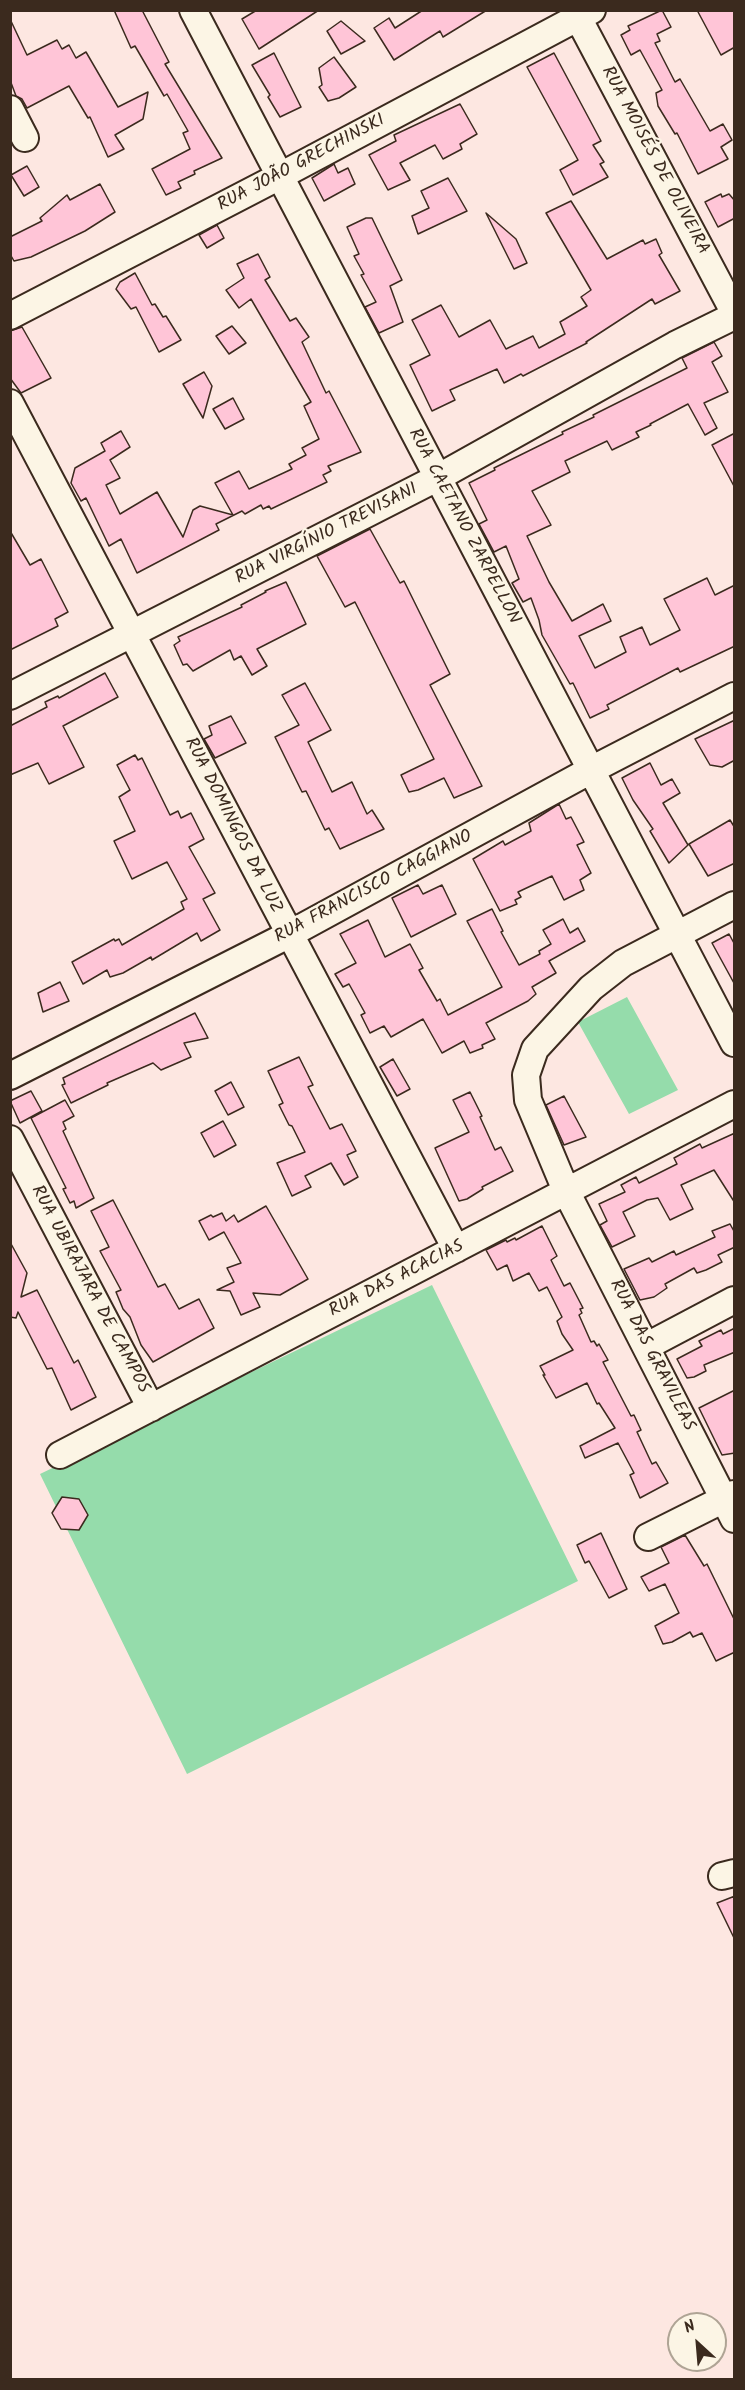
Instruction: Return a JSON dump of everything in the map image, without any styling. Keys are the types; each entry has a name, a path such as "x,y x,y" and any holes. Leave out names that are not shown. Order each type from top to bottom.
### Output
{"street":[{"name":"RUA CAETANO ZARPELLON","path":"193,10 735,1043"},
{"name":"RUA JOÃO GRECHINSKI","path":"10,316 280,176 581,13"},
{"name":"RUA MOISÉS DE OLIVEIRA","path":"581,13 735,314"},
{"path":"10,109 25,138"},
{"name":"RUA VIRGÍNIO TREVISANI","path":"10,696 437,478 735,314"},
{"name":"RUA DOMINGOS DA LUZ","path":"10,403 134,634 288,935 456,1249"},
{"name":"RUA FRANCISCO CAGGIANO","path":"10,1076 288,935 591,770 735,696"},
{"name":"RUA DAS GRAVILEAS","path":"731,1504 567,1193 528,1100 526,1075 535,1049 591,988 623,963 735,905"},
{"name":"RUA DAS ACACIAS","path":"60,1455 735,1104"},
{"name":"RUA UBIRAJARA DE CAMPOS","path":"10,1139 151,1408"},
{"path":"647,1346 735,1300"},
{"path":"648,1537 731,1504"}],"green space":[{"path":"627,997 678,1090 629,1114 578,1022"},
{"path":"432,1285 578,1581 187,1774 40,1474"}],"building":[{"path":"114,10 142,10 169,62 165,64 222,158 194,171 195,174 178,182 181,188 166,195 152,169 190,149 183,133 188,131 167,94 164,96 135,46 131,48"},
{"path":"257,10 319,10 259,49 242,19"},
{"path":"423,10 487,10 443,37 440,31 394,60 374,28 389,18 395,28"},
{"path":"662,10 671,27 657,34 660,41 655,43 675,82 680,79 710,131 723,124 732,140 721,147 728,159 698,174 677,133 675,134 658,106 656,93 662,90 640,50 631,55 621,35 630,30 628,26"},
{"path":"697,10 735,10 735,47 721,55"},
{"path":"10,19 27,55 57,40 62,49 69,45 76,58 86,52 118,107 148,92 143,119 115,135 124,149 108,157 90,117 88,118 69,86 27,108 22,99 16,96 10,80"},
{"path":"341,21 365,41 341,54 327,31"},
{"path":"274,53 301,107 280,117 252,65"},
{"path":"554,53 601,141 593,145 604,162 600,164 608,177 573,195 560,170 578,160 527,67"},
{"path":"334,57 356,87 339,98 328,101 319,87 322,85 319,68"},
{"path":"460,104 477,134 460,144 462,149 443,159 435,145 400,163 410,180 388,190 369,155 396,141 394,135"},
{"path":"334,164 338,173 348,168 355,184 324,201 312,178"},
{"path":"27,166 39,187 24,196 11,175"},
{"path":"448,178 467,211 418,234 412,216 429,208 421,191"},
{"path":"100,184 115,212 85,231 31,257 14,261 10,254 10,237 42,221 40,218 67,195 70,200"},
{"path":"721,194 722,197 729,194 735,201 735,218 718,227 705,202"},
{"path":"571,201 607,259 643,240 645,244 656,239 662,253 659,255 680,291 655,304 652,299 587,343 523,376 521,374 504,383 497,369 450,390 455,400 432,411 410,365 430,355 412,320 441,305 459,337 490,320 506,349 533,336 539,348 565,334 560,322 587,306 581,297 591,290 546,213"},
{"path":"486,213 516,239 527,263 514,269"},
{"path":"366,218 372,218 402,280 390,286 403,322 379,333 365,307 376,302 361,275 364,274 354,256 359,254 347,227"},
{"path":"217,225 224,238 207,248 199,235"},
{"path":"258,254 270,277 265,280 290,321 296,318 309,337 302,342 326,393 329,391 361,452 328,466 331,471 323,475 327,482 271,509 269,506 263,509 261,505 245,514 242,511 216,524 219,530 137,573 121,539 109,546 86,498 81,501 71,483 75,468 105,451 101,443 121,431 130,447 110,460 120,478 106,485 120,514 157,492 183,537 193,510 200,506 233,515 215,483 239,471 249,489 292,469 289,464 306,455 302,448 319,439 304,406 311,402 251,299 239,308 226,290 244,278 237,264"},
{"path":"135,273 152,305 155,304 163,317 166,316 181,340 159,352 136,307 131,309 116,289 120,282"},
{"path":"232,326 246,343 229,354 216,336"},
{"path":"22,327 51,378 21,393 10,378 10,331"},
{"path":"714,342 722,356 712,362 728,392 704,403 717,428 705,435 688,404 636,432 639,437 612,450 607,441 565,461 570,472 532,491 551,525 527,536 549,582 572,621 603,604 611,621 579,636 595,668 626,652 620,637 642,627 650,645 680,630 664,599 707,578 715,595 735,585 735,646 680,672 678,668 607,705 609,709 590,718 573,683 570,684 542,635 531,598 523,602 512,583 519,579 506,546 494,552 479,524 487,520 469,483 594,417 593,415 687,368 682,358"},
{"path":"204,372 212,386 203,418 183,384"},
{"path":"233,398 244,419 225,429 213,409"},
{"path":"735,433 735,488 712,445"},
{"path":"370,529 400,583 404,581 450,674 430,685 482,786 454,798 444,778 409,792 401,775 434,759 355,602 345,607 317,556"},
{"path":"10,531 30,565 41,559 68,612 55,619 58,626 10,650"},
{"path":"286,582 306,624 257,649 267,666 252,675 241,656 234,660 230,650 193,671 187,664 183,665 174,645 180,641 178,637 242,607 241,605 265,591"},
{"path":"105,673 118,697 63,726 84,767 49,784 38,763 10,775 10,726 47,707 45,702 58,696 59,698"},
{"path":"305,683 331,730 308,742 332,792 352,782 367,814 372,810 384,829 340,849 329,828 325,830 306,791 302,792 275,737 299,725 282,695"},
{"path":"231,716 246,743 215,758 204,739 212,735 209,726"},
{"path":"735,720 735,760 722,767 710,765 695,739"},
{"path":"135,755 138,760 142,758 170,815 178,811 181,818 191,813 204,839 189,847 215,893 203,899 220,930 201,941 197,933 152,960 151,957 123,973 110,977 107,970 83,984 72,962 114,939 115,941 119,939 122,945 184,909 181,902 187,899 167,862 132,879 114,841 135,831 119,797 130,790 117,765"},
{"path":"650,763 661,785 672,779 680,793 663,803 688,845 669,863 650,831 653,829 633,800 622,778"},
{"path":"559,804 566,819 571,817 584,842 577,845 591,873 580,880 584,890 564,900 552,876 518,892 521,897 515,900 517,904 500,911 473,859 503,841 505,845 531,831 529,823"},
{"path":"730,820 735,828 735,863 708,876 689,844"},
{"path":"418,885 423,894 442,885 456,914 411,937 392,898"},
{"path":"492,909 503,931 501,932 519,965 540,954 539,951 551,944 543,930 563,919 570,933 578,928 585,941 549,961 556,973 532,987 536,994 528,1001 486,1023 495,1039 482,1045 483,1048 470,1053 464,1041 442,1053 423,1019 391,1037 384,1026 370,1033 361,1015 365,1013 349,984 343,987 335,974 356,963 340,934 368,920 385,957 410,944 423,968 419,970 437,1001 440,999 448,1015 502,987 467,921"},
{"path":"729,934 735,945 735,985 712,943"},
{"path":"60,982 69,1001 43,1012 38,993"},
{"path":"195,1013 208,1038 184,1043 191,1057 161,1070 153,1063 107,1083 108,1085 71,1103 62,1085 65,1084 63,1078"},
{"path":"299,1057 313,1085 308,1087 330,1129 342,1124 356,1151 347,1155 358,1177 344,1185 331,1163 305,1176 311,1187 292,1196 277,1163 305,1152 279,1105 283,1103 268,1071"},
{"path":"393,1059 410,1089 397,1096 380,1067"},
{"path":"231,1082 244,1107 228,1115 215,1091"},
{"path":"31,1091 42,1111 20,1123 10,1101"},
{"path":"470,1092 495,1150 501,1147 513,1171 482,1187 483,1189 467,1199 459,1201 435,1148 469,1132 453,1100"},
{"path":"564,1096 586,1137 564,1145 546,1105"},
{"path":"65,1100 74,1116 63,1122 66,1129 63,1131 94,1198 76,1208 74,1201 70,1203 63,1189 66,1188 31,1118"},
{"path":"223,1121 236,1145 214,1157 201,1133"},
{"path":"735,1133 735,1203 714,1170 681,1185 693,1209 670,1220 658,1198 647,1200 623,1212 635,1236 612,1247 600,1225 607,1221 599,1204 625,1192 621,1185 636,1177 639,1183 677,1164 674,1158 700,1144 702,1148"},
{"path":"113,1200 158,1287 165,1284 179,1309 199,1299 214,1328 153,1362 141,1345 130,1317 123,1309 116,1292 121,1290 100,1251 109,1247 91,1211"},
{"path":"266,1206 308,1279 280,1295 253,1293 260,1307 241,1315 230,1291 217,1290 234,1282 227,1268 241,1263 224,1232 209,1240 199,1221 222,1213 226,1221 234,1215 238,1222"},
{"path":"730,1224 735,1233 735,1247 718,1255 722,1262 697,1273 694,1268 665,1284 667,1288 654,1297 640,1300 624,1269 649,1258 652,1262 674,1251 676,1255 715,1237 712,1231"},
{"path":"542,1226 557,1256 551,1260 564,1286 570,1283 583,1308 580,1309 582,1313 579,1315 591,1342 594,1341 597,1346 599,1344 608,1360 603,1362 631,1416 634,1415 641,1430 637,1432 652,1464 656,1462 668,1483 640,1498 630,1475 634,1473 618,1443 585,1458 580,1446 615,1428 599,1403 597,1404 587,1383 556,1398 543,1375 545,1375 540,1366 573,1350 562,1334 557,1321 562,1317 547,1287 539,1291 529,1273 513,1281 507,1265 497,1270 486,1250 506,1240 507,1242 515,1238 516,1240"},
{"path":"10,1242 27,1273 21,1297 37,1290 74,1363 78,1360 96,1397 71,1410 52,1368 47,1369 18,1312 16,1318 10,1317"},
{"path":"735,1328 735,1352 704,1365 706,1371 687,1378 677,1359 702,1346 699,1341 721,1330 723,1334"},
{"path":"735,1390 735,1453 722,1455 699,1408"},
{"path":"62,1497 79,1499 88,1515 79,1530 61,1529 52,1513"},
{"path":"601,1533 627,1589 609,1598 589,1561 585,1563 577,1545"},
{"path":"685,1535 704,1566 707,1564 735,1621 735,1652 716,1661 702,1633 693,1637 690,1632 672,1642 663,1644 655,1626 679,1613 665,1584 649,1591 641,1577 669,1563 661,1547"},
{"path":"735,1896 735,1940 717,1903"}]}
